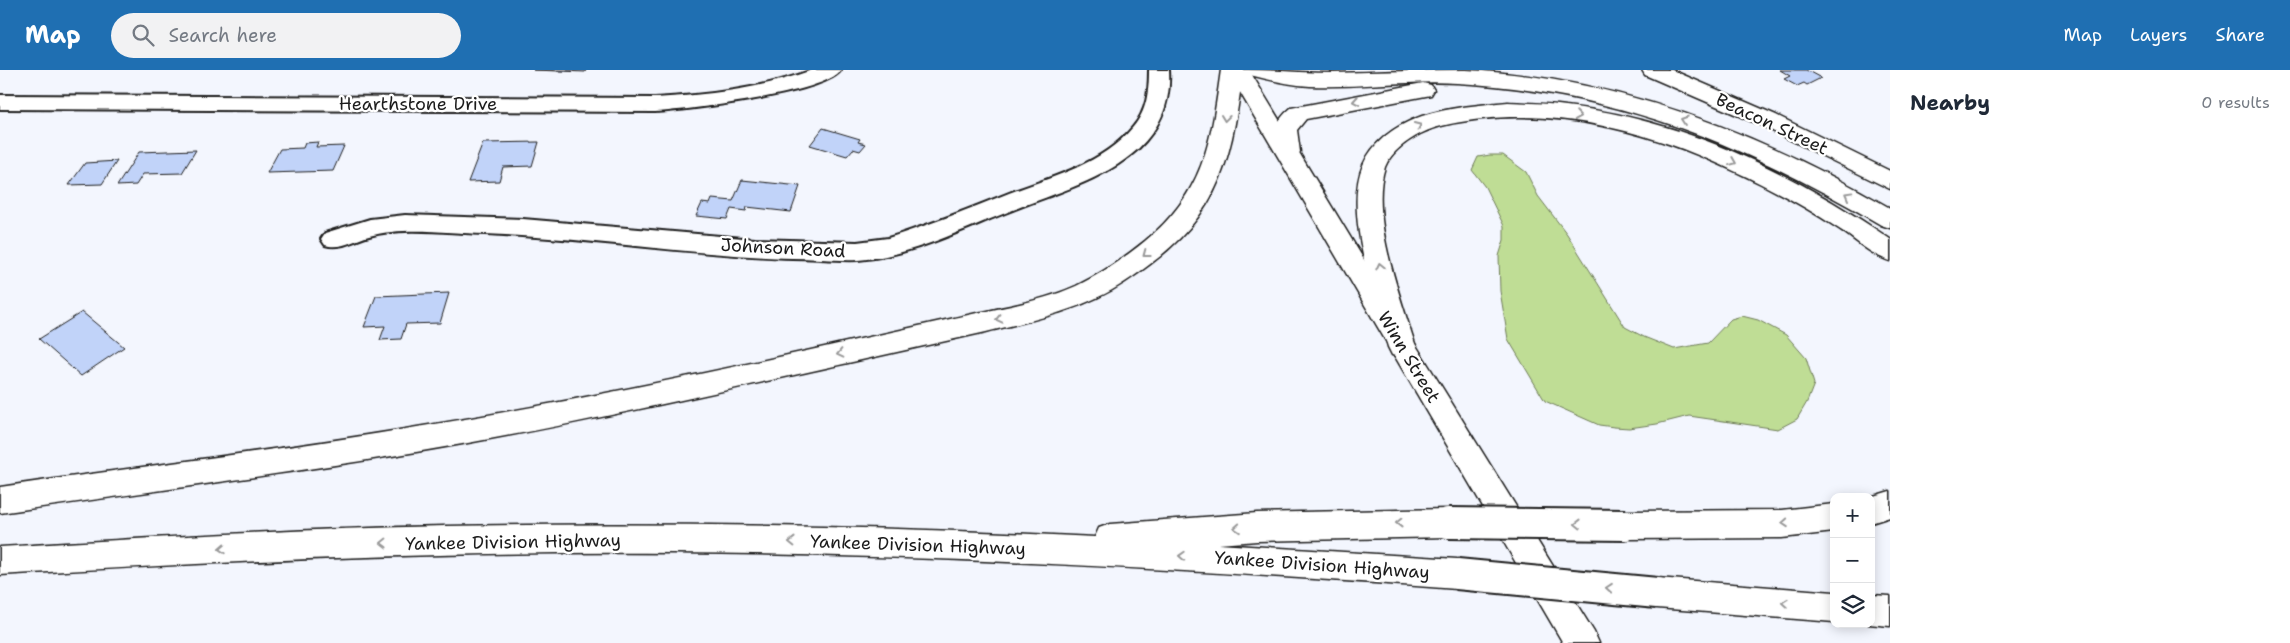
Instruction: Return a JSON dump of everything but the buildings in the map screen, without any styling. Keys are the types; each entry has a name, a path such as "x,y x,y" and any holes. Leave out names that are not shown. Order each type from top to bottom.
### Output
{"main road":[{"path":"0,500 220,470 423,439 553,415 1020,314 1067,300 1096,286 1142,257 1174,229 1192,209 1209,181 1220,151 1232,70"},
{"name":"Winn Street","path":"1238,70 1402,347 1582,643"},
{"path":"1258,70 1322,81 1424,75 1473,77 1526,83 1610,99 1657,111 1709,129 1782,160 1890,219"},
{"name":"Beacon Street","path":"1653,70 1768,120 1890,181"},
{"path":"1288,152 1285,140 1286,125 1295,116 1307,110 1442,87 1526,83"},
{"path":"1402,347 1373,236 1370,204 1372,173 1382,152 1400,136 1429,121 1451,115 1496,109 1536,110 1604,120 1673,139 1743,166 1808,198 1890,252"},
{"path":"1875,509 1890,504"},
{"path":"991,547 1258,526 1448,523 1782,524 1830,518"},
{"name":"Yankee Division Highway","path":"0,561 296,545 480,541 689,540 991,547 1105,551 1457,574 1830,607"},
{"path":"1875,610 1890,611"}],"street":[{"name":"Hearthstone Drive","path":"0,102 655,105 703,102 746,95 806,80 831,70"},
{"name":"Johnson Road","path":"333,239 370,227 405,223 523,227 755,248 857,252 889,247 933,232 1086,172 1110,160 1134,141 1151,120 1160,93 1159,70"}],"green space":[{"path":"1503,155 1526,172 1538,196 1567,234 1625,327 1674,349 1708,343 1731,319 1742,316 1758,320 1786,335 1806,358 1814,384 1807,402 1797,419 1778,429 1689,416 1657,424 1629,428 1614,427 1599,425 1545,401 1508,339 1500,291 1499,256 1504,240 1504,226 1485,187 1472,170 1478,157"}]}
